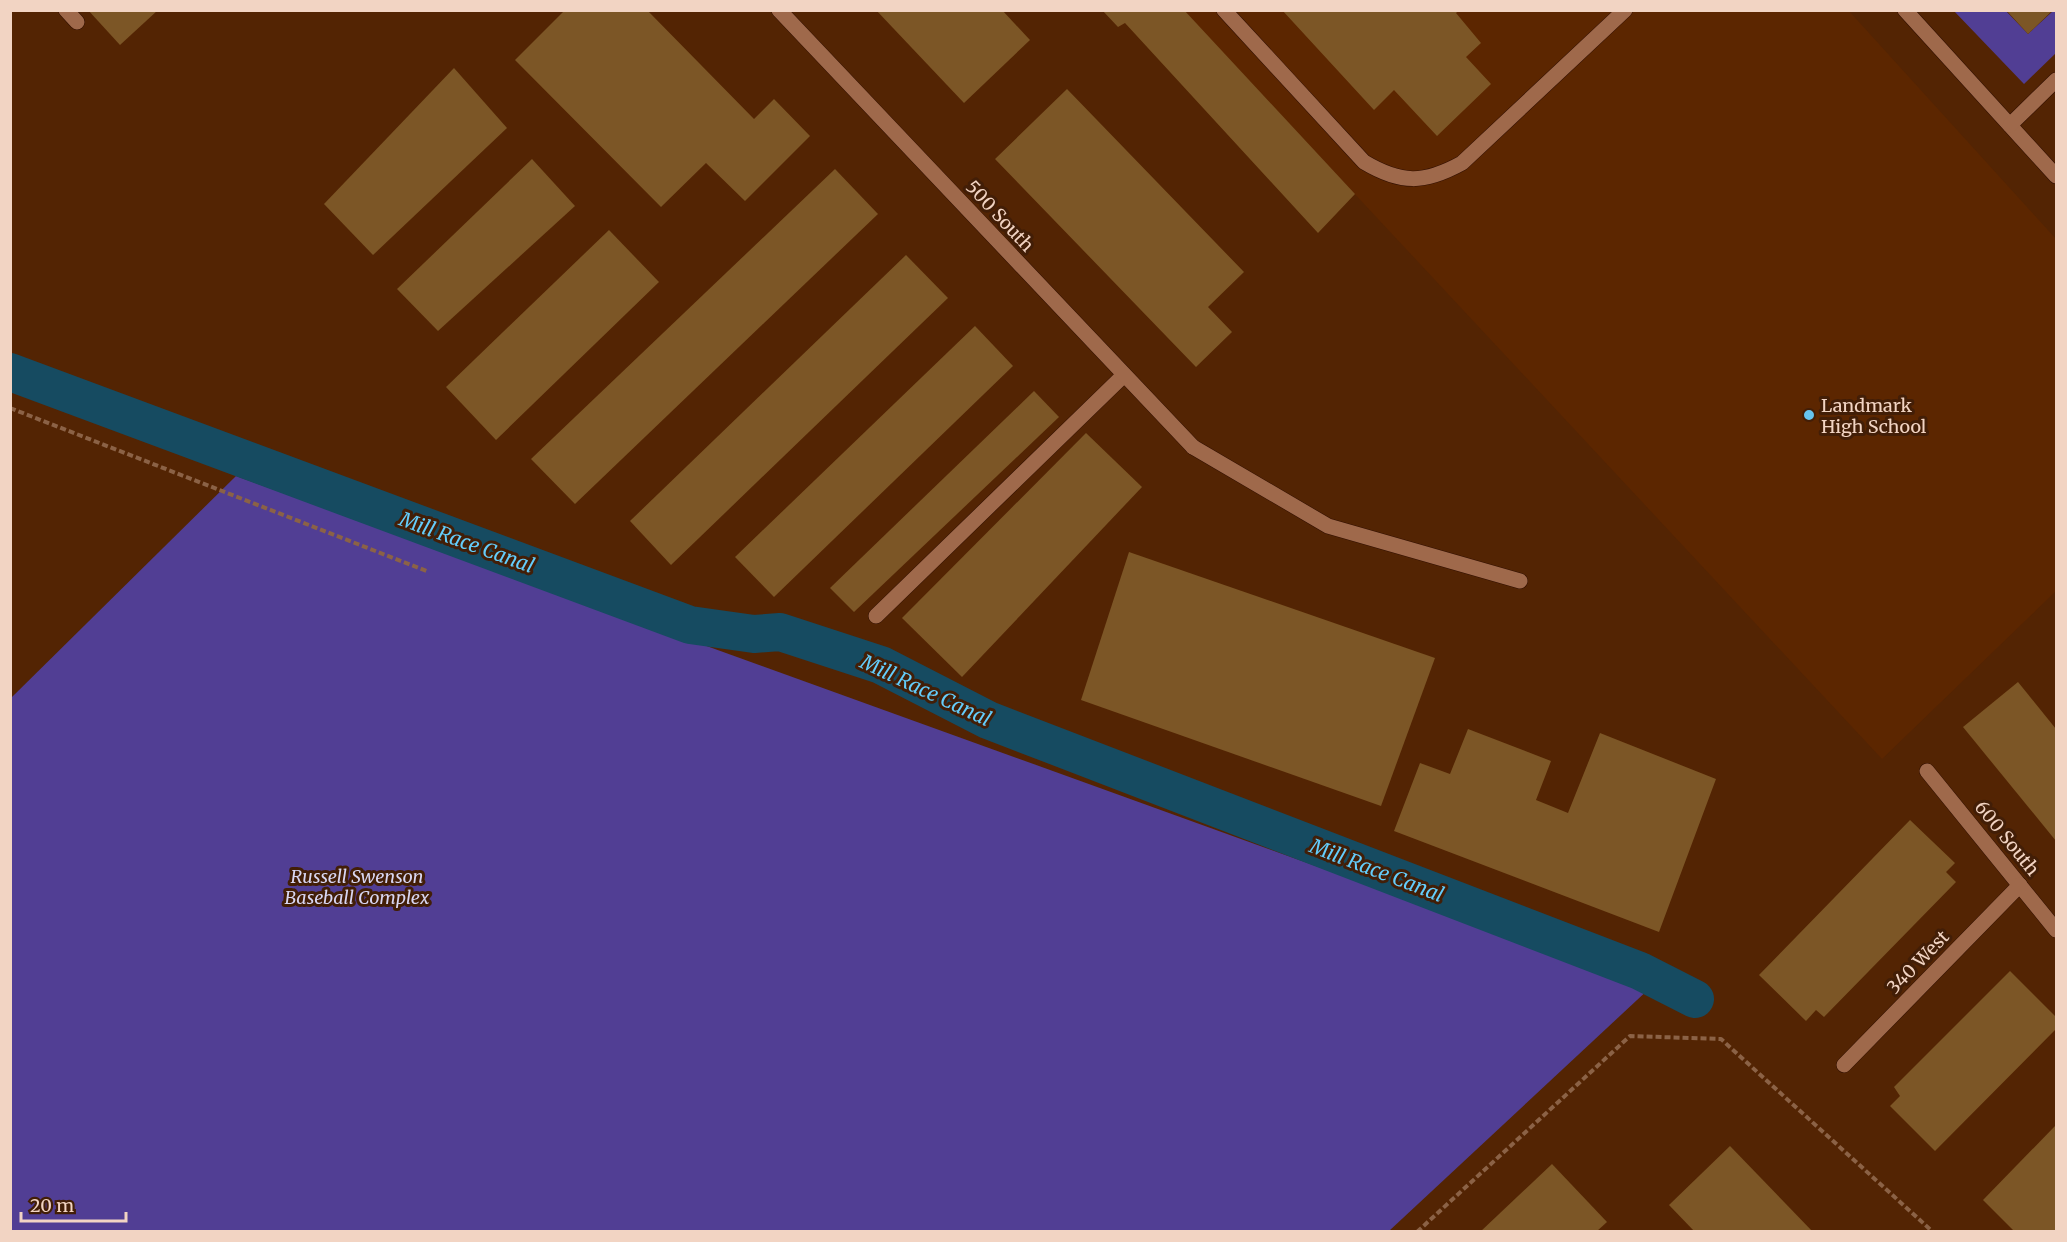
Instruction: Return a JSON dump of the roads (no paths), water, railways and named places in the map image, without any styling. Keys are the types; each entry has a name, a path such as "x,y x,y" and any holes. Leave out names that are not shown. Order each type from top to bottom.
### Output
{"street":[{"path":"66,10 77,22"},
{"name":"500 South","path":"779,10 1193,447 1328,526 1520,581"},
{"path":"1224,10 1364,162 1387,176 1419,179 1441,175 1462,163 1625,10"},
{"path":"1905,10 2056,176"},
{"path":"2010,125 2056,80"},
{"path":"876,616 1124,375"},
{"name":"600 South","path":"1927,771 2056,930"},
{"name":"340 West","path":"1844,1065 2020,885"}],"waterway":[{"name":"Mill Race Canal","path":"10,372 690,625 754,634 780,632 881,665 988,720 1640,971 1695,999"}],"place":[{"name":"Landmark High School","path":"1809,415"}],"park label":[{"name":"Russell Swenson Baseball Complex","path":"357,886"}]}
